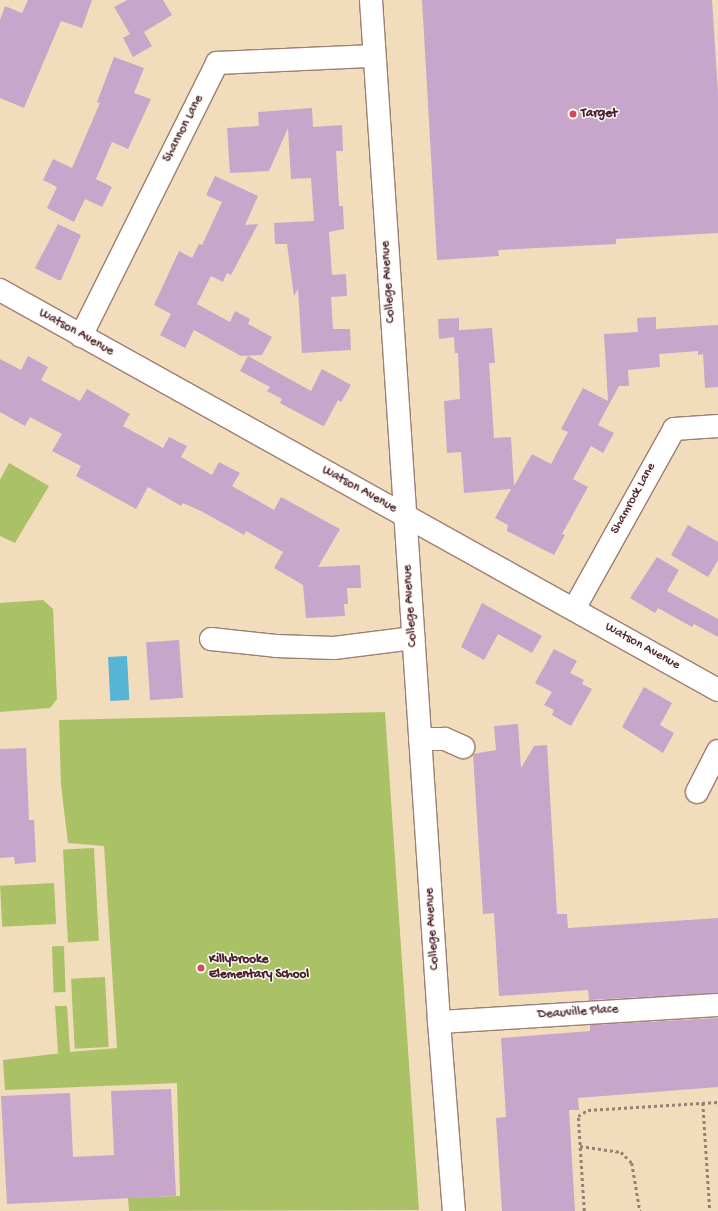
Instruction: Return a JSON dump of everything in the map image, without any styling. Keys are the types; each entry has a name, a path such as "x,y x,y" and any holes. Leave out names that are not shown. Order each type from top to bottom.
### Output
{"street":[{"name":"College Avenue","path":"371,0 439,1022 454,1211"},
{"name":"Shannon Lane","path":"80,336 217,63 374,56"},
{"name":"Watson Avenue","path":"0,290 80,336 718,690"},
{"name":"Shamrock Lane","path":"574,609 674,428 718,426"},
{"path":"211,639 276,646 334,648 413,638"},
{"path":"420,739 445,739 462,747"},
{"path":"698,792 718,751"},
{"name":"Deauville Place","path":"439,1022 718,1005"}],"path":[{"path":"584,1211 578,1116 588,1110 718,1102"},
{"path":"704,1103 710,1211"},
{"path":"580,1146 621,1152 632,1163 640,1211"}],"green space":[{"path":"9,463 49,486 15,543 0,536 0,480"},
{"path":"43,600 53,609 57,699 50,708 0,712 0,603"},
{"name":"Killybrooke Elementary School","path":"385,712 419,1210 129,1211 128,1198 180,1196 177,1083 5,1090 3,1060 62,1053 58,1053 55,1006 67,1006 70,1052 117,1048 104,846 68,843 61,785 59,720"},
{"path":"94,848 99,941 68,942 63,850"},
{"path":"54,883 56,924 2,927 0,886"},
{"path":"52,946 64,946 66,992 54,992"},
{"path":"105,977 109,1047 75,1049 71,979"}],"water":[{"path":"127,656 129,700 110,701 108,657"}],"building":[{"path":"28,0 92,0 82,28 61,21 24,108 0,98 0,20 5,6 22,13"},
{"path":"127,0 163,0 172,15 144,32 152,46 133,57 123,38 130,34 114,7"},
{"name":"Target","path":"422,0 712,0 718,93 718,233 616,239 616,244 498,250 499,256 437,260"},
{"path":"114,57 144,68 134,93 151,99 128,149 112,142 96,179 112,187 102,207 85,199 74,222 47,208 57,187 43,180 53,159 72,168 100,103 97,102"},
{"path":"312,108 313,127 342,125 343,151 336,151 339,206 343,206 344,229 329,232 332,275 346,274 347,296 331,297 333,329 350,329 351,350 302,353 298,289 294,296 287,244 275,244 274,223 314,221 311,178 291,179 288,128 269,171 230,173 227,128 259,126 258,112"},
{"path":"215,176 258,196 245,225 258,224 231,275 227,273 223,282 211,276 197,304 230,322 235,311 250,319 248,324 272,337 262,355 241,356 194,330 185,348 160,335 171,314 154,305 179,251 192,258 199,244 202,245 222,202 206,195"},
{"path":"58,224 81,235 61,280 58,280 35,268"},
{"path":"656,317 656,329 718,325 718,387 705,388 703,354 698,355 698,351 659,354 660,367 628,370 629,386 619,386 598,425 614,433 603,453 591,446 573,479 588,487 562,534 565,535 554,555 507,531 508,525 495,518 511,489 464,493 461,452 447,453 444,401 460,399 458,353 455,353 454,337 439,339 438,319 459,318 459,330 492,328 495,363 489,363 494,438 511,437 514,486 532,454 551,464 568,432 561,429 583,388 608,401 604,334 638,332 637,318"},
{"path":"28,356 48,367 41,380 80,401 87,389 130,414 123,426 163,448 169,437 187,446 181,457 212,475 219,462 240,473 232,486 274,510 281,497 340,529 318,567 360,565 361,588 347,588 348,604 344,604 345,616 306,618 303,585 274,568 283,552 246,531 244,535 201,511 183,503 181,506 148,487 136,509 76,476 81,466 52,451 62,434 30,417 25,426 0,412 0,359 21,370"},
{"path":"248,356 311,391 322,369 351,385 341,402 338,400 324,426 280,403 282,399 267,391 270,387 240,371"},
{"path":"688,525 718,542 718,560 708,577 671,555"},
{"path":"657,557 679,570 667,591 718,619 718,637 694,624 692,627 658,608 655,613 630,598"},
{"path":"482,603 542,636 532,653 498,634 484,660 461,647"},
{"path":"179,640 183,698 150,700 146,642"},
{"path":"554,649 577,661 570,673 584,680 582,684 592,689 571,726 552,715 554,710 544,705 552,692 535,683"},
{"path":"644,687 672,703 660,725 674,733 663,753 622,727"},
{"path":"518,724 521,768 534,746 547,745 557,914 567,914 568,928 718,918 718,993 589,1000 588,990 499,996 494,913 483,914 473,754 496,750 494,726"},
{"path":"26,748 29,820 34,820 36,862 15,864 14,857 0,858 0,749"},
{"path":"718,1018 718,1087 578,1098 579,1110 569,1110 575,1211 502,1211 496,1118 506,1117 501,1038 590,1031 590,1025"},
{"path":"171,1089 176,1196 7,1204 1,1096 70,1093 73,1157 114,1155 111,1091"}],"place":[{"name":"Target","path":"573,114"},
{"name":"Killybrooke Elementary School","path":"201,968"}]}
